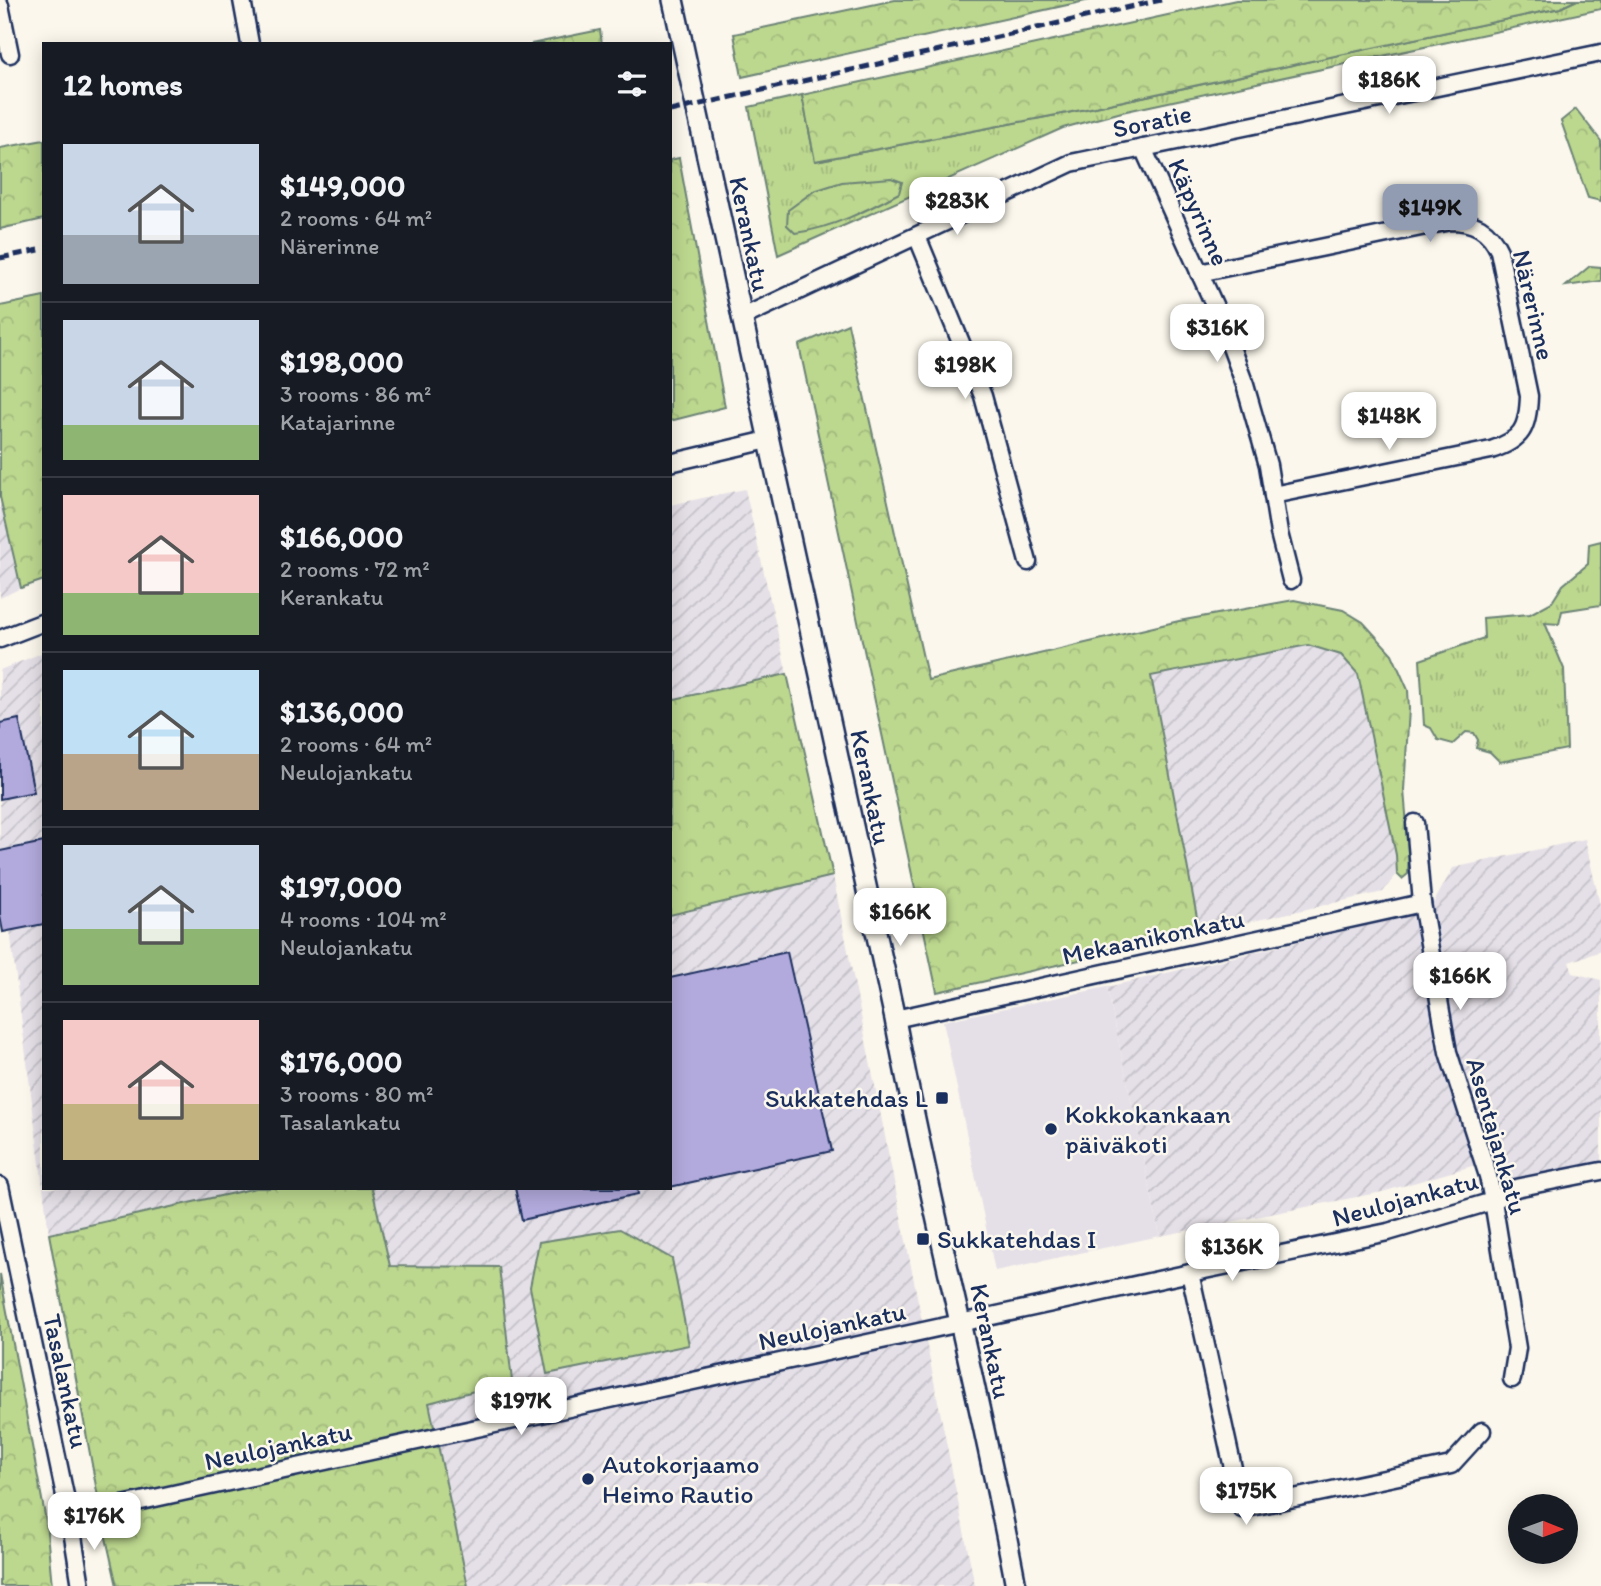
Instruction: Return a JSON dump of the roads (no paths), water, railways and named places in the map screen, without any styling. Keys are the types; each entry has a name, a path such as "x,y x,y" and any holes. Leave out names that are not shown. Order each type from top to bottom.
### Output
{"street":[{"path":"242,0 250,42"},
{"name":"Kerankatu","path":"673,0 1016,1586"},
{"path":"0,5 10,54"},
{"name":"Soratie","path":"741,318 1071,163 1601,53"},
{"name":"Käpyrinne","path":"1143,148 1221,320 1245,385 1268,465 1279,533 1291,580"},
{"name":"Närerinne","path":"1199,273 1450,221 1476,224 1492,237 1499,251 1529,396 1528,415 1515,440 1491,450 1273,495"},
{"path":"917,236 983,396 1028,562"},
{"path":"672,463 768,440"},
{"path":"0,639 42,623"},
{"name":"Asentajankatu","path":"1415,823 1422,903 1448,1052 1488,1176 1493,1201 1517,1348 1512,1379"},
{"name":"Mekaanikonkatu","path":"895,1019 1422,903"},
{"name":"Neulojankatu","path":"71,1524 109,1508 1388,1232 1493,1201 1516,1188 1601,1171"},
{"name":"Tasalankatu","path":"0,1186 71,1524 81,1586"},
{"path":"1190,1273 1242,1509 1451,1465 1482,1431"}],"railway":[{"path":"672,111 1161,0"},
{"path":"0,258 42,249"}],"place":[{"name":"Sukkatehdas L","path":"942,1098"},
{"name":"Kokkokankaan päiväkoti","path":"1051,1129"},
{"name":"Sukkatehdas I","path":"923,1239"},
{"name":"Autokorjaamo Heimo Rautio","path":"588,1479"}]}
